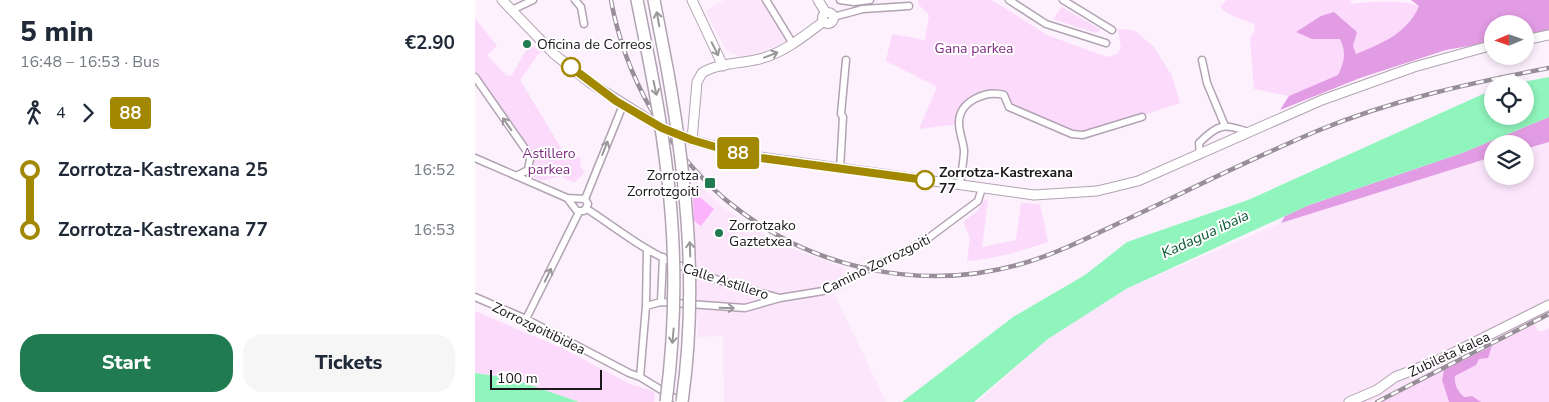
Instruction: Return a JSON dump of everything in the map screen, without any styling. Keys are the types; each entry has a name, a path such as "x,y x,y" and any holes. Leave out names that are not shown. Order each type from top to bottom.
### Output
{"highway":[{"path":"637,0 665,146 674,230 674,325 666,402"},
{"path":"654,0 684,170 690,250 689,331 681,402"}],"street":[{"path":"502,0 554,54 623,105 662,128 692,140 746,156 1034,195 1097,191 1119,187 1146,178 1340,93 1461,52 1484,47"},
{"path":"512,10 533,0"},
{"path":"575,0 581,7 585,24"},
{"path":"692,0 723,66"},
{"path":"766,0 793,44"},
{"path":"818,0 827,17"},
{"path":"841,0 854,2 870,0"},
{"path":"1009,0 1046,24 1106,43"},
{"path":"1063,0 1112,30"},
{"path":"692,140 698,77 707,70 762,58 784,50 814,29 827,17 863,9 909,6"},
{"path":"1534,38 1549,36"},
{"path":"840,169 843,117 841,114 846,60"},
{"path":"1202,60 1207,83 1225,126"},
{"path":"475,77 528,153 530,159 528,170 531,178 545,188"},
{"path":"960,185 964,152 959,124 960,114 965,106 981,96 994,92 1004,95 1009,107 1072,134 1083,135 1142,118"},
{"path":"585,199 623,105"},
{"path":"1199,155 1199,143 1211,131 1225,126 1250,133"},
{"path":"475,158 567,198 585,199"},
{"path":"516,176 528,170"},
{"name":"Camino Zorrozgoiti","path":"646,306 661,302 745,308 780,298 823,291 923,242 978,201 982,188"},
{"path":"567,198 579,212"},
{"path":"526,319 579,212 587,209 588,204 585,199"},
{"name":"Calle Astillero","path":"587,209 647,249 673,263 741,287 780,298"},
{"path":"641,377 646,306 647,249"},
{"path":"661,302 663,256"},
{"name":"Zorrozgoitibidea","path":"475,297 526,319 629,373 641,377 681,402"},
{"name":"Zubileta kalea","path":"1349,402 1377,390 1395,377 1439,360 1549,305"}],"shaded area":[{"path":"724,0 761,0 786,42 753,55 740,56 732,54 725,48 705,11"},
{"path":"1411,0 1549,0 1549,30 1534,34 1534,15 1484,15 1484,43 1446,50 1360,78 1280,110 1289,96 1338,75 1343,61 1344,52 1340,39 1312,39 1296,32 1321,16 1334,12 1357,32 1353,46 1356,54 1375,46 1401,31 1414,16 1419,6"},
{"path":"1549,117 1549,142 1534,146 1534,135 1506,135 1534,125 1534,123"},
{"path":"1549,142 1549,315 1370,402 977,402 1048,339 1126,289 1281,223 1484,159 1484,185 1534,185 1534,146"},
{"path":"1484,144 1484,160 1281,223 1285,216 1309,205"},
{"path":"693,178 721,206 752,227 787,247 846,268 841,280 847,288 834,293 886,402 724,402 723,336 698,337"},
{"path":"1492,346 1488,358 1479,359 1476,365 1455,376 1457,388 1464,397 1472,396 1481,402 1449,402 1442,380 1444,370"}],"green space":[{"name":"Gana parkea","path":"918,0 992,0 1047,35 1107,57 1117,54 1121,48 1118,29 1134,30 1154,47 1172,76 1180,103 1083,135 1009,107 1004,95 994,92 965,106 959,124 919,129 937,87 886,61 892,34 925,40 929,15 919,5"},
{"path":"1227,0 1355,0 1349,1 1352,4 1387,2 1419,6 1414,16 1401,31 1356,54 1353,46 1357,32 1312,39 1340,38 1344,56 1339,75 1289,96 1254,89 1250,39 1255,29 1254,24 1223,11 1221,6"},
{"path":"1062,7 1101,30 1096,33 1053,19"},
{"name":"Astillero parkea","path":"475,18 497,46 487,55 507,76 512,75 530,43 541,53 538,54 520,80 564,153 581,158 580,166 585,172 574,183 561,176 540,181 532,176 531,150 506,118 475,71"},
{"path":"988,199 982,247 1016,240 1021,203 1040,204 1048,242 1008,254 967,261 970,238 963,222 977,211 984,200"},
{"path":"475,311 566,350 628,383 655,392 654,402 579,402 510,378 475,373"},
{"path":"1534,324 1538,331 1544,331 1549,328 1549,402 1479,402 1472,396 1464,397 1457,388 1455,376 1491,351 1492,346"},
{"path":"1444,370 1442,380 1449,402 1382,402"}],"water":[{"path":"1549,77 1549,117 1534,123 1534,80"},
{"name":"Kadagua ibaia","path":"1484,94 1484,125 1530,125 1506,135 1484,135 1484,144 1462,153 1309,205 1126,289 1048,339 974,402 902,402 1013,317 1085,275 1127,242 1248,200"},
{"path":"475,373 510,378 579,402 475,402"}],"building":[{"path":"696,194 714,209 701,226 694,221 693,198"}],"railway":[{"path":"611,0 626,57 651,110 667,135 704,180 726,200 758,223 792,243 828,258 866,268 904,274 943,276 982,272 1021,264 1078,242 1271,151 1345,120 1403,101 1549,68"},
{"path":"1377,402 1549,314"}],"bus line":[{"name":"88","path":"571,67 616,101 662,128 692,140 746,156 823,168 925,180"}],"place":[{"name":"Oficina de Correos","path":"527,44"},
{"name":"Zorrotza-Kastrexana 77","path":"925,180"},
{"name":"Zorrotza Zorrotzgoiti","path":"710,183"},
{"name":"Zorrotzako Gaztetxea","path":"719,233"}]}
